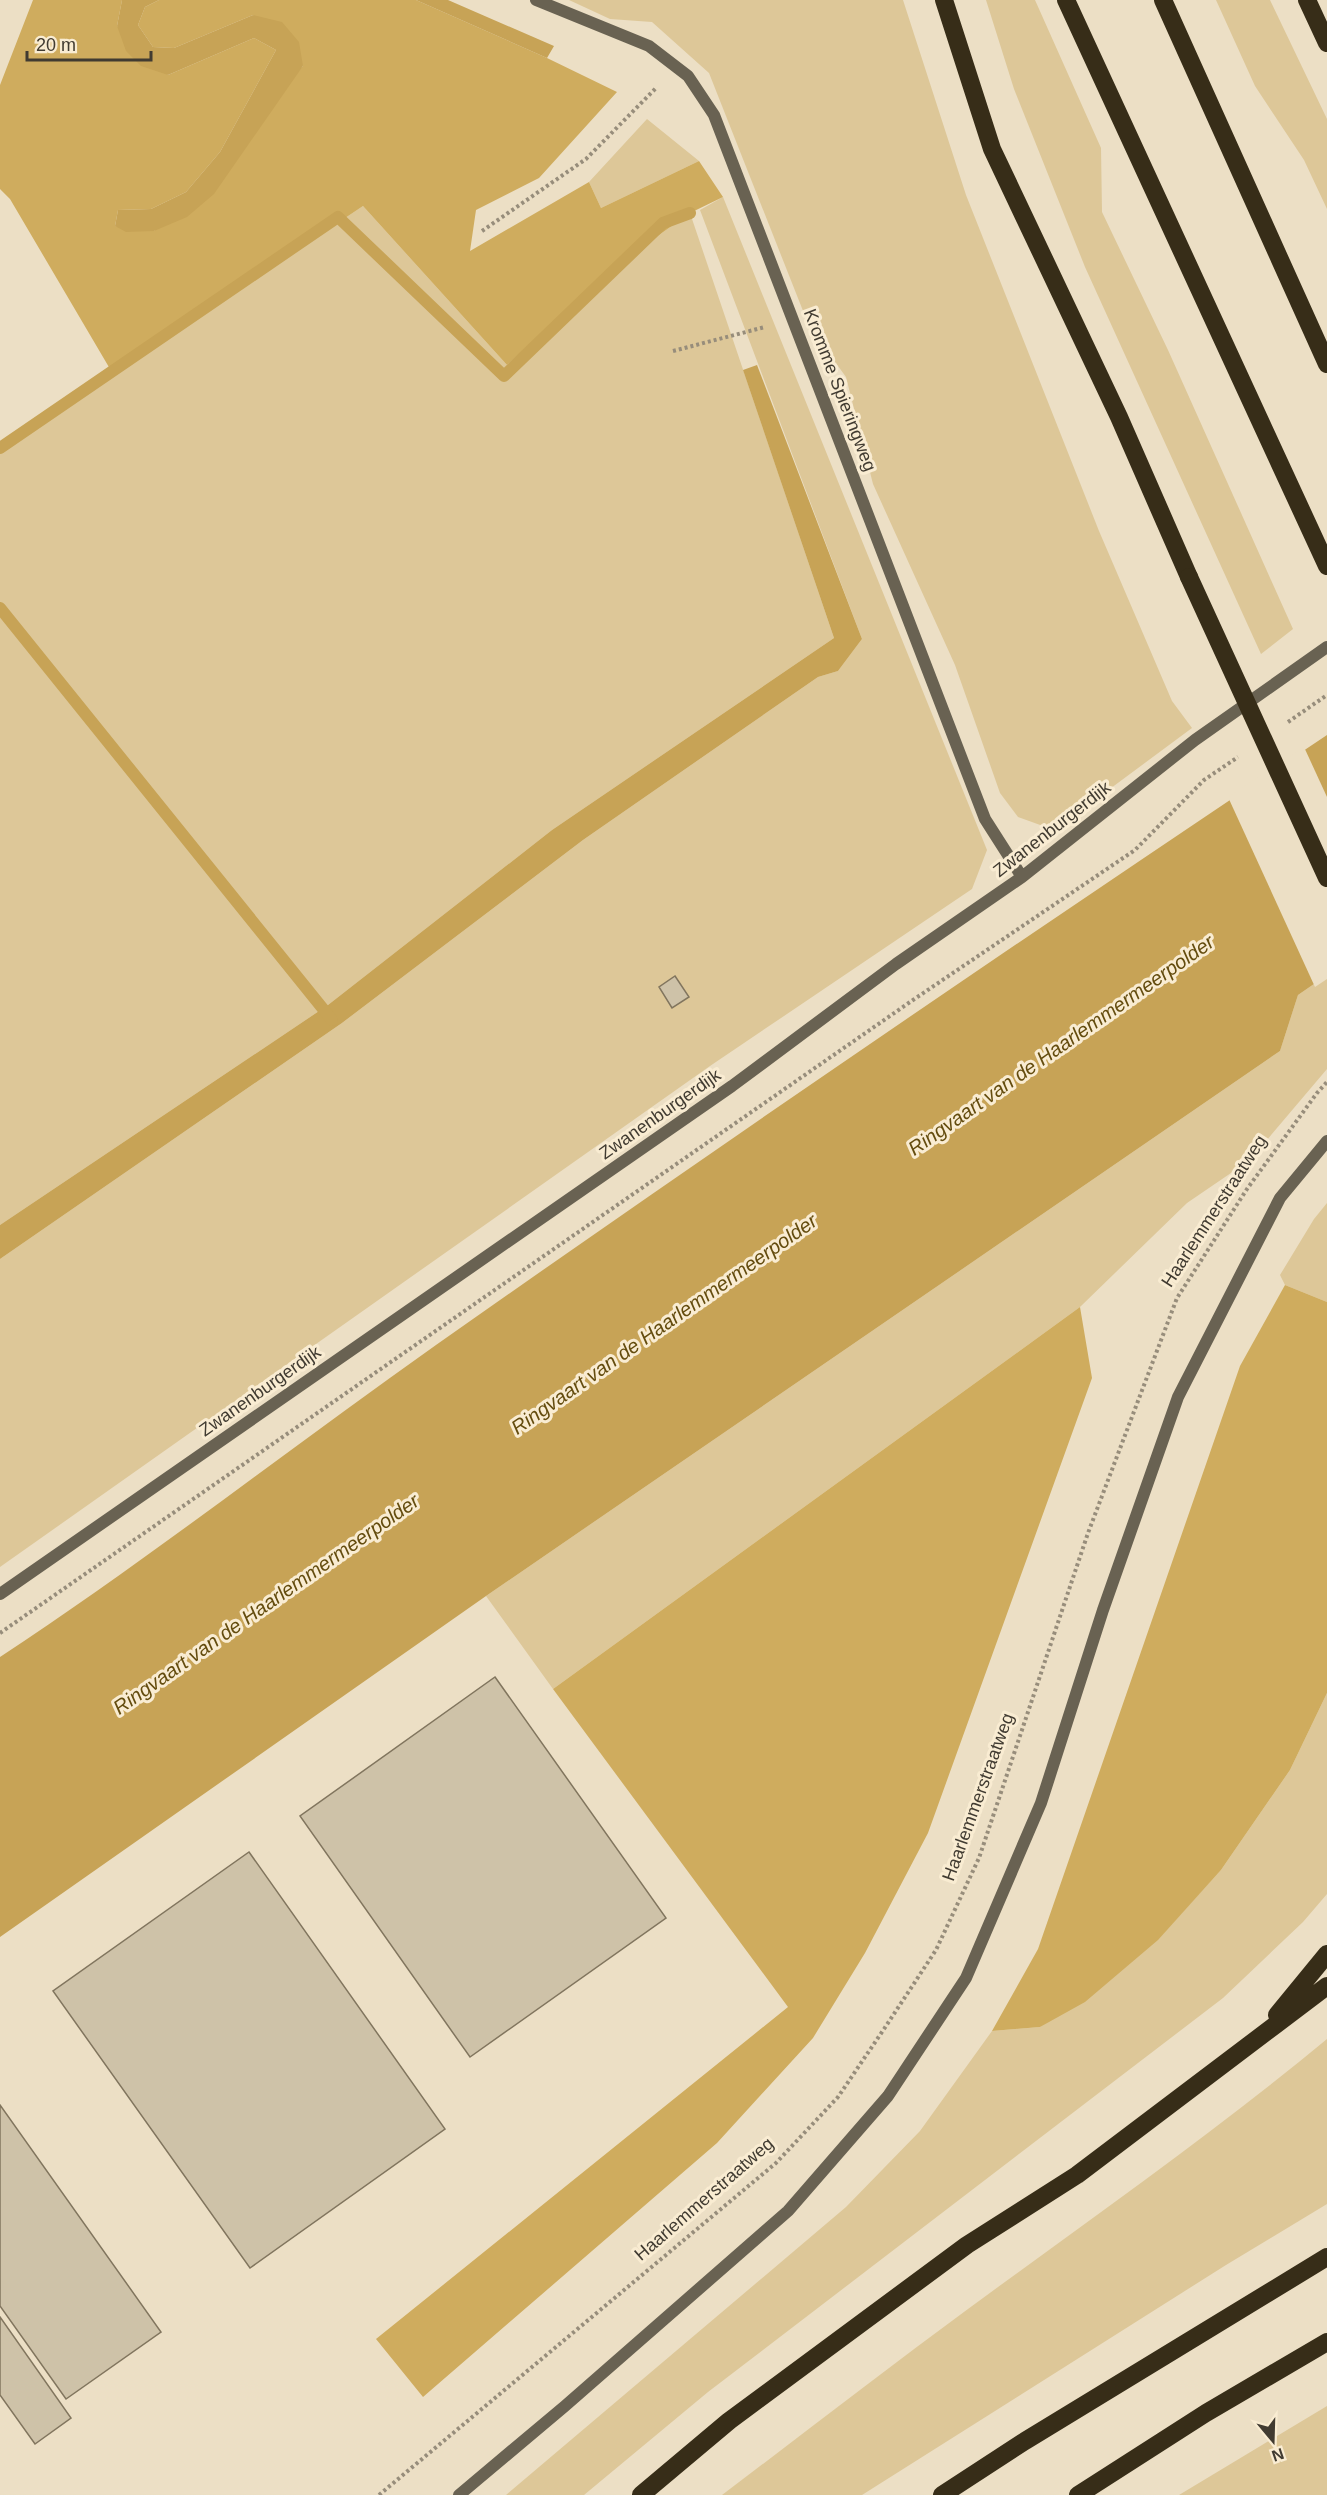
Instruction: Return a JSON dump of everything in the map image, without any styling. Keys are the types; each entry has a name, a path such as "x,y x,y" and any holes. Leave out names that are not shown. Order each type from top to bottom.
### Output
{"highway":[{"path":"944,0 993,150 1119,417 1327,878"},
{"path":"1065,0 1327,566"},
{"path":"1163,0 1327,364"},
{"path":"1307,0 1327,43"},
{"path":"1249,2045 1283,2009 1327,1954"},
{"path":"641,2495 729,2421 967,2245 1077,2175 1327,1986"},
{"path":"942,2495 1025,2441 1327,2257"},
{"path":"1078,2495 1206,2413 1327,2342"}],"street":[{"name":"Kromme Spieringweg","path":"536,0 649,46 688,76 714,115 985,819 1022,877"},
{"name":"Zwanenburgerdijk","path":"0,1594 732,1086 896,964 1022,877 1194,740 1327,647"},
{"path":"459,2495 565,2406 788,2211 888,2096 966,1977 1041,1803 1103,1610 1179,1397 1280,1197 1327,1141"}],"path":[{"path":"482,231 586,159 676,67"},
{"path":"673,351 753,330"},
{"path":"1280,728 1327,695"},
{"path":"0,1633 913,1000 1135,850 1204,780 1242,754"},
{"name":"Haarlemmerstraatweg","path":"379,2495 776,2163 838,2097 884,2029 936,1950 979,1858 1088,1533 1177,1298 1247,1189 1327,1082"}],"shaded area":[{"path":"33,0 122,0 117,26 168,75 254,38 276,50 220,152 186,192 151,209 118,210 115,226 154,231 303,66 253,15 174,48 153,47 138,25 145,7 159,0 416,0 617,92 539,178 476,210 470,251 589,182 601,208 699,161 723,197 690,213 614,267 507,365 363,206 113,374 10,199 0,189 0,85"},
{"path":"569,0 903,0 966,195 1099,531 1172,701 1192,728 1072,817 1043,826 1018,817 1000,793 955,665 873,484 846,377 809,326 709,73 652,22 610,19"},
{"path":"986,0 1035,0 1101,148 1102,212 1168,350 1293,629 1261,654 1085,267 1014,89"},
{"path":"1216,0 1270,0 1327,119 1327,209 1304,160 1255,86"},
{"path":"647,119 699,161 601,208 589,182"},
{"path":"723,197 987,850 972,889 710,1066 0,1567 0,1259 342,1023 583,840 818,677 838,671 862,639 700,210"},
{"path":"363,206 507,365 614,267 690,213 834,638 552,830 328,1005 0,1225 0,453"},
{"path":"1327,975 1327,1069 1250,1160 1187,1203 1080,1307 553,1689 486,1596 1280,1051 1298,995"},
{"path":"1327,1203 1327,1302 1285,1285 1280,1275 1314,1219"},
{"path":"1285,1285 1327,1302 1327,1693 1290,1770 1221,1870 1158,1940 1085,2002 1040,2027 992,2031 1038,1949 1240,1366"},
{"path":"1080,1307 1092,1378 928,1833 865,1953 813,2038 717,2143 423,2397 376,2339 788,2007 553,1689"},
{"path":"1327,1693 1327,1894 1303,1922 1223,1998 708,2392 584,2495 506,2495 846,2207 920,2131 992,2031 1040,2027 1158,1939 1221,1870 1290,1770"},
{"path":"1327,2039 1327,2204 1226,2265 862,2495 722,2495 937,2332 1194,2143"},
{"path":"1327,2406 1327,2495 1179,2495"}],"water":[{"path":"122,0 159,0 145,7 138,25 153,47 174,48 253,15 282,22 299,42 303,66 214,194 187,217 154,231 126,232 115,226 118,210 151,209 186,192 220,152 276,50 254,38 168,75 141,66 126,51 117,26"},
{"path":"416,0 448,0 554,46 547,58"},
{"path":"757,365 862,639 838,671 818,677 583,840 342,1023 0,1259 0,1225 328,1005 552,830 834,638 743,370"},
{"name":"Ringvaart van de Haarlemmermeerpolder","path":"1327,735 1327,975 1298,995 1280,1051 486,1596 0,1937 0,1657 56,1620 381,1384 657,1190 991,961"}],"pier":[{"path":"1304,747 1327,797 1327,979 1315,987 1228,797"}],"building":[{"path":"675,976 689,997 672,1008 659,987"},
{"path":"495,1677 666,1918 470,2057 300,1816"},
{"path":"249,1852 445,2129 250,2268 53,1991"},
{"path":"0,2105 161,2332 66,2399 0,2306"},
{"path":"0,2317 71,2418 35,2444 0,2395"}],"waterway":[{"path":"0,448 338,217 504,376 663,223 690,213"},
{"path":"0,608 332,1020"}]}
